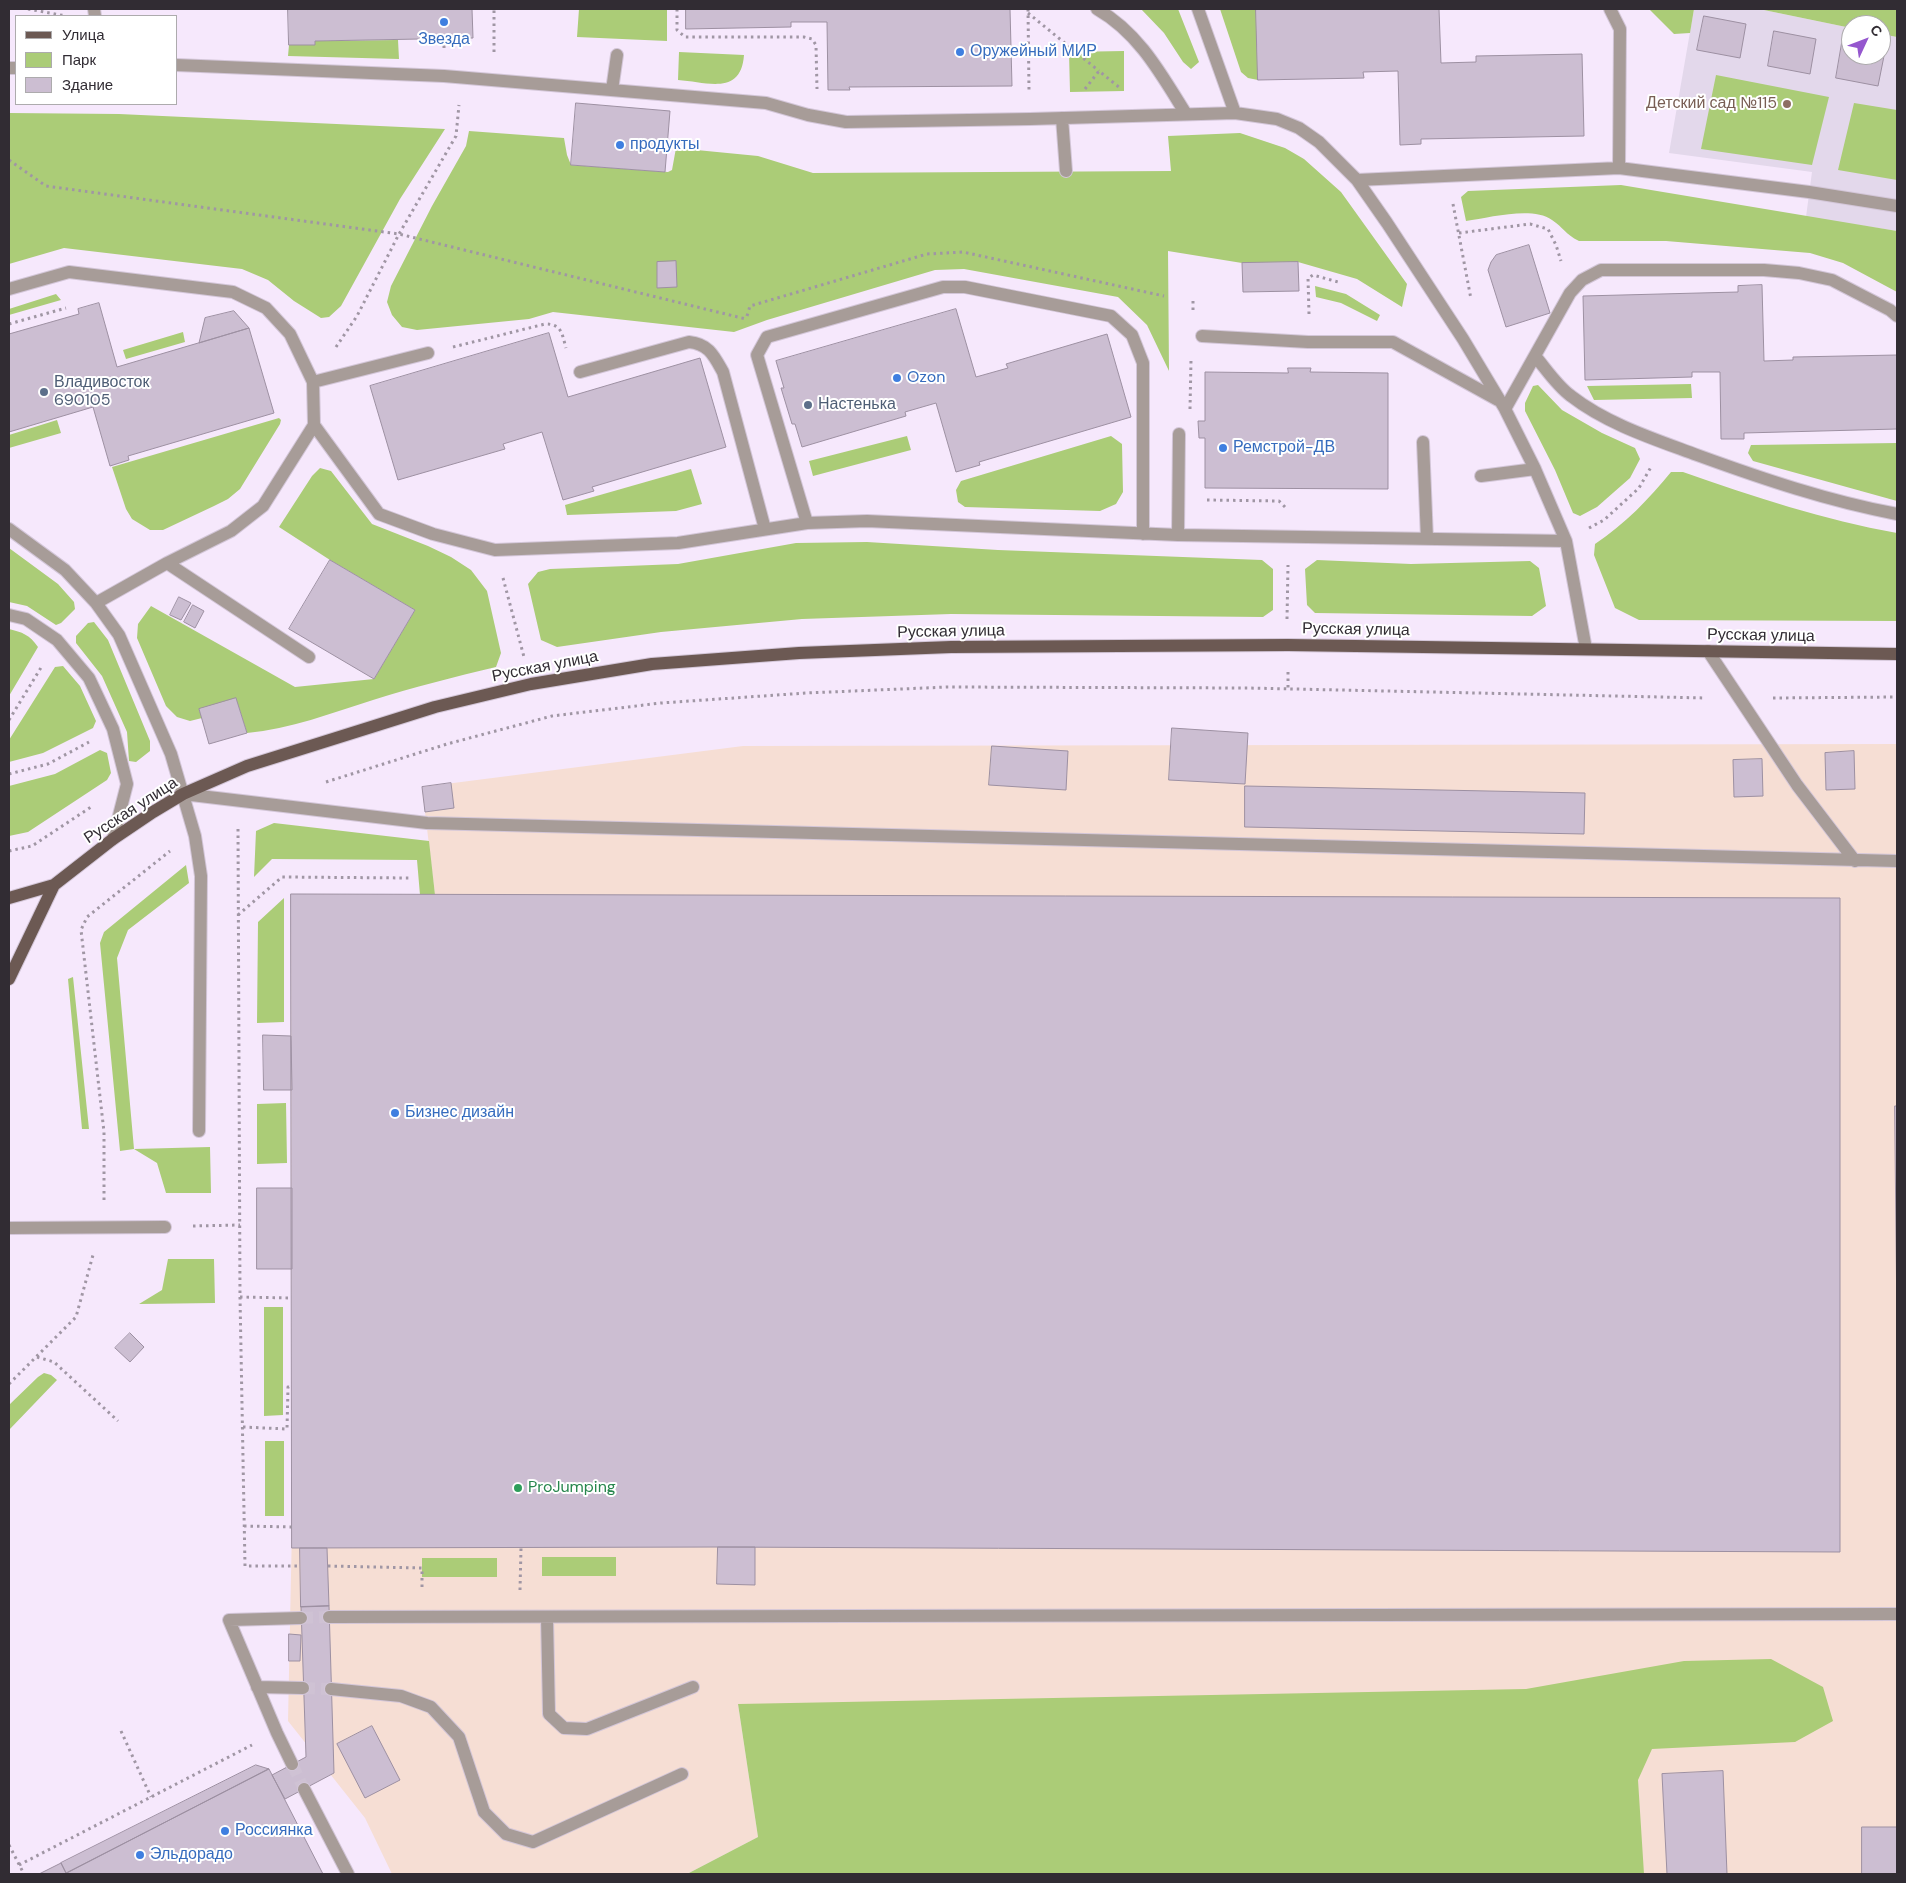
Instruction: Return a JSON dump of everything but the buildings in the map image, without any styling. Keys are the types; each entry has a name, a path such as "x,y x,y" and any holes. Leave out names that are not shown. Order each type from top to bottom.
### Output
{"main road":[{"name":"Русская улица","path":"9,898 54,885 113,839 183,794 256,763 435,707 531,684 652,664 799,653 951,647 1288,645 1897,654"},
{"name":"Русская улица","path":"9,979 54,885"}],"lane":[{"path":"1097,9 1115,19 1149,54 1186,114"},
{"path":"1198,9 1235,113"},
{"path":"1610,9 1620,29 1618,168"},
{"path":"612,90 617,55"},
{"path":"178,65 461,77 766,103 817,117 846,122 1235,113 1277,119 1299,128 1319,142 1357,180 1393,231 1503,405 1535,469 1566,541 1586,649"},
{"path":"1062,118 1066,171"},
{"path":"1357,180 1618,168 1809,192 1897,206"},
{"path":"1503,405 1535,356 1570,293 1582,280 1601,270 1764,270 1799,273 1832,280 1883,306 1897,316"},
{"path":"9,289 69,272 233,292 266,308 290,334 313,382 314,425 264,506 231,531 167,563 96,604"},
{"path":"807,523 757,355 767,338 943,287 964,287 1111,316 1132,336 1143,363 1143,534"},
{"path":"1202,336 1308,342 1393,342 1503,405"},
{"path":"580,372 689,342 700,343 713,354 723,372 765,529"},
{"path":"313,382 428,353"},
{"path":"1535,356 1569,395 1604,418 1666,444 1775,483 1859,507 1897,514"},
{"path":"314,425 379,514 433,534 495,550 678,543 807,523 867,521 1143,534 1566,541"},
{"path":"1178,535 1179,434"},
{"path":"1423,442 1427,539"},
{"path":"1481,476 1535,469"},
{"path":"9,529 65,570 96,604 119,635 171,754 195,836 201,876 199,1131"},
{"path":"167,563 309,657"},
{"path":"9,615 26,619 58,640 89,678 113,729 127,784 113,839"},
{"path":"1708,652 1797,786 1855,861"},
{"path":"183,794 427,823 1897,861"},
{"path":"9,1228 165,1228"},
{"path":"329,1617 1897,1614"},
{"path":"546,1617 549,1714 564,1728 587,1729 693,1687"},
{"path":"292,1764 229,1620 302,1618"},
{"path":"257,1687 303,1688"},
{"path":"331,1689 401,1696 431,1707 459,1737 484,1812 506,1834 533,1842 682,1774"},
{"path":"304,1789 348,1874"}],"path":[{"path":"28,9 61,15"},
{"path":"494,9 494,80"},
{"path":"677,9 677,30 685,37 804,37 812,39 816,45 817,117"},
{"path":"1028,11 1099,71"},
{"path":"1028,11 1030,119"},
{"path":"358,316 399,234 456,136 461,77"},
{"path":"9,160 46,186 399,234 746,319 750,306 813,287"},
{"path":"1459,233 1530,224 1548,229 1556,245 1570,293"},
{"path":"1458,228 1471,293"},
{"path":"1310,288 1308,278 1313,275 1338,282"},
{"path":"9,324 66,308"},
{"path":"428,353 545,324 553,324 560,330 570,366 575,372 580,372"},
{"path":"1190,414 1191,350 1202,336"},
{"path":"1566,541 1604,520 1639,488 1666,444"},
{"path":"1206,500 1279,501 1287,509 1287,618"},
{"path":"495,550 531,684"},
{"path":"9,720 58,640"},
{"path":"319,784 447,744 552,716 661,703 948,687 1248,688 1577,696"},
{"path":"9,774 48,764 113,729"},
{"path":"257,803 238,814 240,1297 245,1566 300,1566"},
{"path":"9,1384 76,1318 104,1207 104,1132 81,930 87,917 175,848 195,836"},
{"path":"238,915 282,877 409,878"},
{"path":"165,1228 240,1225"},
{"path":"240,1297 292,1298"},
{"path":"36,1357 54,1362 118,1421"},
{"path":"243,1427 287,1429 288,1387 292,1388"},
{"path":"244,1526 292,1527"},
{"path":"520,1617 521,1548"},
{"path":"328,1566 422,1568 422,1618"},
{"path":"120,1731 151,1797"},
{"path":"19,1865 256,1743"},
{"path":"9,1845 24,1874"}],"shaded area":[{"name":"Детский сад №115","path":"1694,9 1759,9 1841,26 1841,65 1891,65 1891,36 1897,37 1897,231 1806,217 1812,172 1669,153"},
{"path":"1897,744 1897,1874 1537,1874 738,1704 758,1837 687,1874 392,1874 365,1818 288,1721 292,1527 291,894 435,895 422,787 743,746"}],"green space":[{"path":"579,9 667,9 667,41 577,37"},
{"path":"1141,9 1178,9 1199,62 1191,69 1183,62 1164,33"},
{"path":"1220,9 1256,9 1258,80 1248,78 1241,72"},
{"path":"1649,9 1694,9 1690,33 1674,34"},
{"path":"1759,9 1897,9 1897,37 1891,36 1891,15 1841,15 1841,26"},
{"path":"398,40 399,59 288,56 289,45 315,41"},
{"path":"1124,51 1124,91 1070,92 1069,52"},
{"path":"679,52 744,55 741,68 736,76 721,84 711,84 678,80"},
{"path":"1716,75 1829,97 1812,165 1701,149"},
{"path":"1854,103 1897,110 1897,180 1838,170"},
{"path":"9,113 119,114 445,129 400,199 341,306 329,317 321,318 294,301 268,280 242,269 64,248 9,264"},
{"path":"469,131 564,138 571,165 668,172 672,170 676,148 758,156 813,173 1171,171 1168,136 1240,133 1285,148 1304,159 1341,192 1407,284 1402,307 1357,279 1298,262 1242,263 1168,251 1169,371 1147,325 1118,297 964,269 935,270 767,320 734,332 553,312 529,319 417,330 402,327 392,315 387,302 391,286 432,206 466,146"},
{"path":"1621,185 1897,231 1897,292 1843,263 1810,253 1666,241 1579,241 1570,236 1552,220 1533,214 1510,214 1466,221 1461,197 1468,191"},
{"path":"1315,286 1346,294 1380,315 1377,321 1341,303 1316,297"},
{"path":"56,294 61,300 9,315 9,309"},
{"path":"183,332 185,342 126,359 123,350"},
{"path":"1691,384 1692,398 1594,400 1587,386"},
{"path":"1538,385 1562,410 1602,433 1635,448 1640,459 1630,478 1597,507 1580,516 1573,513 1555,470 1525,411 1525,403 1533,386"},
{"path":"279,418 281,420 280,424 240,489 228,499 163,530 150,530 132,519 126,509 112,467"},
{"path":"57,420 61,433 9,448 9,435"},
{"path":"907,436 911,450 813,476 809,461"},
{"path":"1111,436 1122,444 1123,492 1116,504 1100,511 965,507 958,502 956,490 961,481"},
{"path":"1897,443 1897,501 1753,461 1748,453 1751,445"},
{"path":"320,468 331,471 372,524 428,546 451,557 471,570 487,591 501,653 496,667 449,678 295,724 263,731 247,733 236,699 199,709 202,718 190,721 177,717 166,706 137,638 138,624 151,606 295,687 374,679 415,610 330,560 279,527 312,476"},
{"path":"691,469 702,504 676,511 567,515 565,505"},
{"path":"1671,472 1683,472 1816,515 1897,533 1897,621 1639,620 1615,608 1594,555 1595,544 1636,511"},
{"path":"867,542 998,550 1262,560 1273,569 1273,610 1263,617 951,614 802,619 661,632 557,647 541,640 528,584 538,572 550,569 678,564 796,543"},
{"path":"9,548 58,584 74,602 75,609 61,623 56,625 27,606 9,602"},
{"path":"1317,560 1411,564 1530,561 1539,568 1546,606 1532,616 1315,613 1307,605 1305,569"},
{"path":"94,622 108,640 150,741 150,751 136,762 129,761 127,732 102,676 76,643 76,636 88,623"},
{"path":"9,629 25,635 38,647 9,696"},
{"path":"63,666 80,686 96,721 93,728 43,753 9,762 9,740 55,667"},
{"path":"100,750 107,753 111,773 107,780 28,832 9,836 9,786 55,774"},
{"path":"274,823 429,841 435,895 420,895 417,860 272,859 254,877 256,831"},
{"path":"186,865 189,883 128,930 117,958 134,1149 120,1151 100,943 104,932"},
{"path":"284,898 284,1022 257,1023 258,922"},
{"path":"73,977 89,1129 82,1129 68,979"},
{"path":"286,1103 287,1163 257,1164 257,1104"},
{"path":"210,1147 211,1193 166,1193 157,1163 134,1149"},
{"path":"168,1259 214,1259 215,1303 139,1304 162,1290"},
{"path":"264,1307 283,1307 283,1415 264,1416"},
{"path":"44,1373 51,1375 57,1380 9,1430 9,1405"},
{"path":"265,1441 284,1441 284,1516 265,1516"},
{"path":"542,1557 616,1557 616,1576 542,1576"},
{"path":"422,1558 497,1558 497,1577 422,1577"},
{"path":"1771,1659 1823,1687 1833,1721 1795,1742 1652,1749 1638,1780 1644,1874 687,1874 758,1837 738,1704 1526,1689 1684,1661"}],"tunnel":[{"path":"301,1618 329,1617"},
{"path":"303,1688 331,1689"},
{"path":"292,1764 304,1789"}],"place":[{"name":"Звезда","path":"444,22"},
{"name":"Оружейный МИР","path":"960,52"},
{"name":"Детский сад №115","path":"1787,104"},
{"name":"продукты","path":"620,145"},
{"name":"Ozon","path":"897,378"},
{"name":"Владивосток 690105","path":"44,392"},
{"name":"Настенька","path":"808,405"},
{"name":"Ремстрой-ДВ","path":"1223,448"},
{"name":"Бизнес дизайн","path":"395,1113"},
{"name":"ProJumping","path":"518,1488"},
{"name":"Россиянка","path":"225,1831"},
{"name":"Эльдорадо","path":"140,1855"}]}
